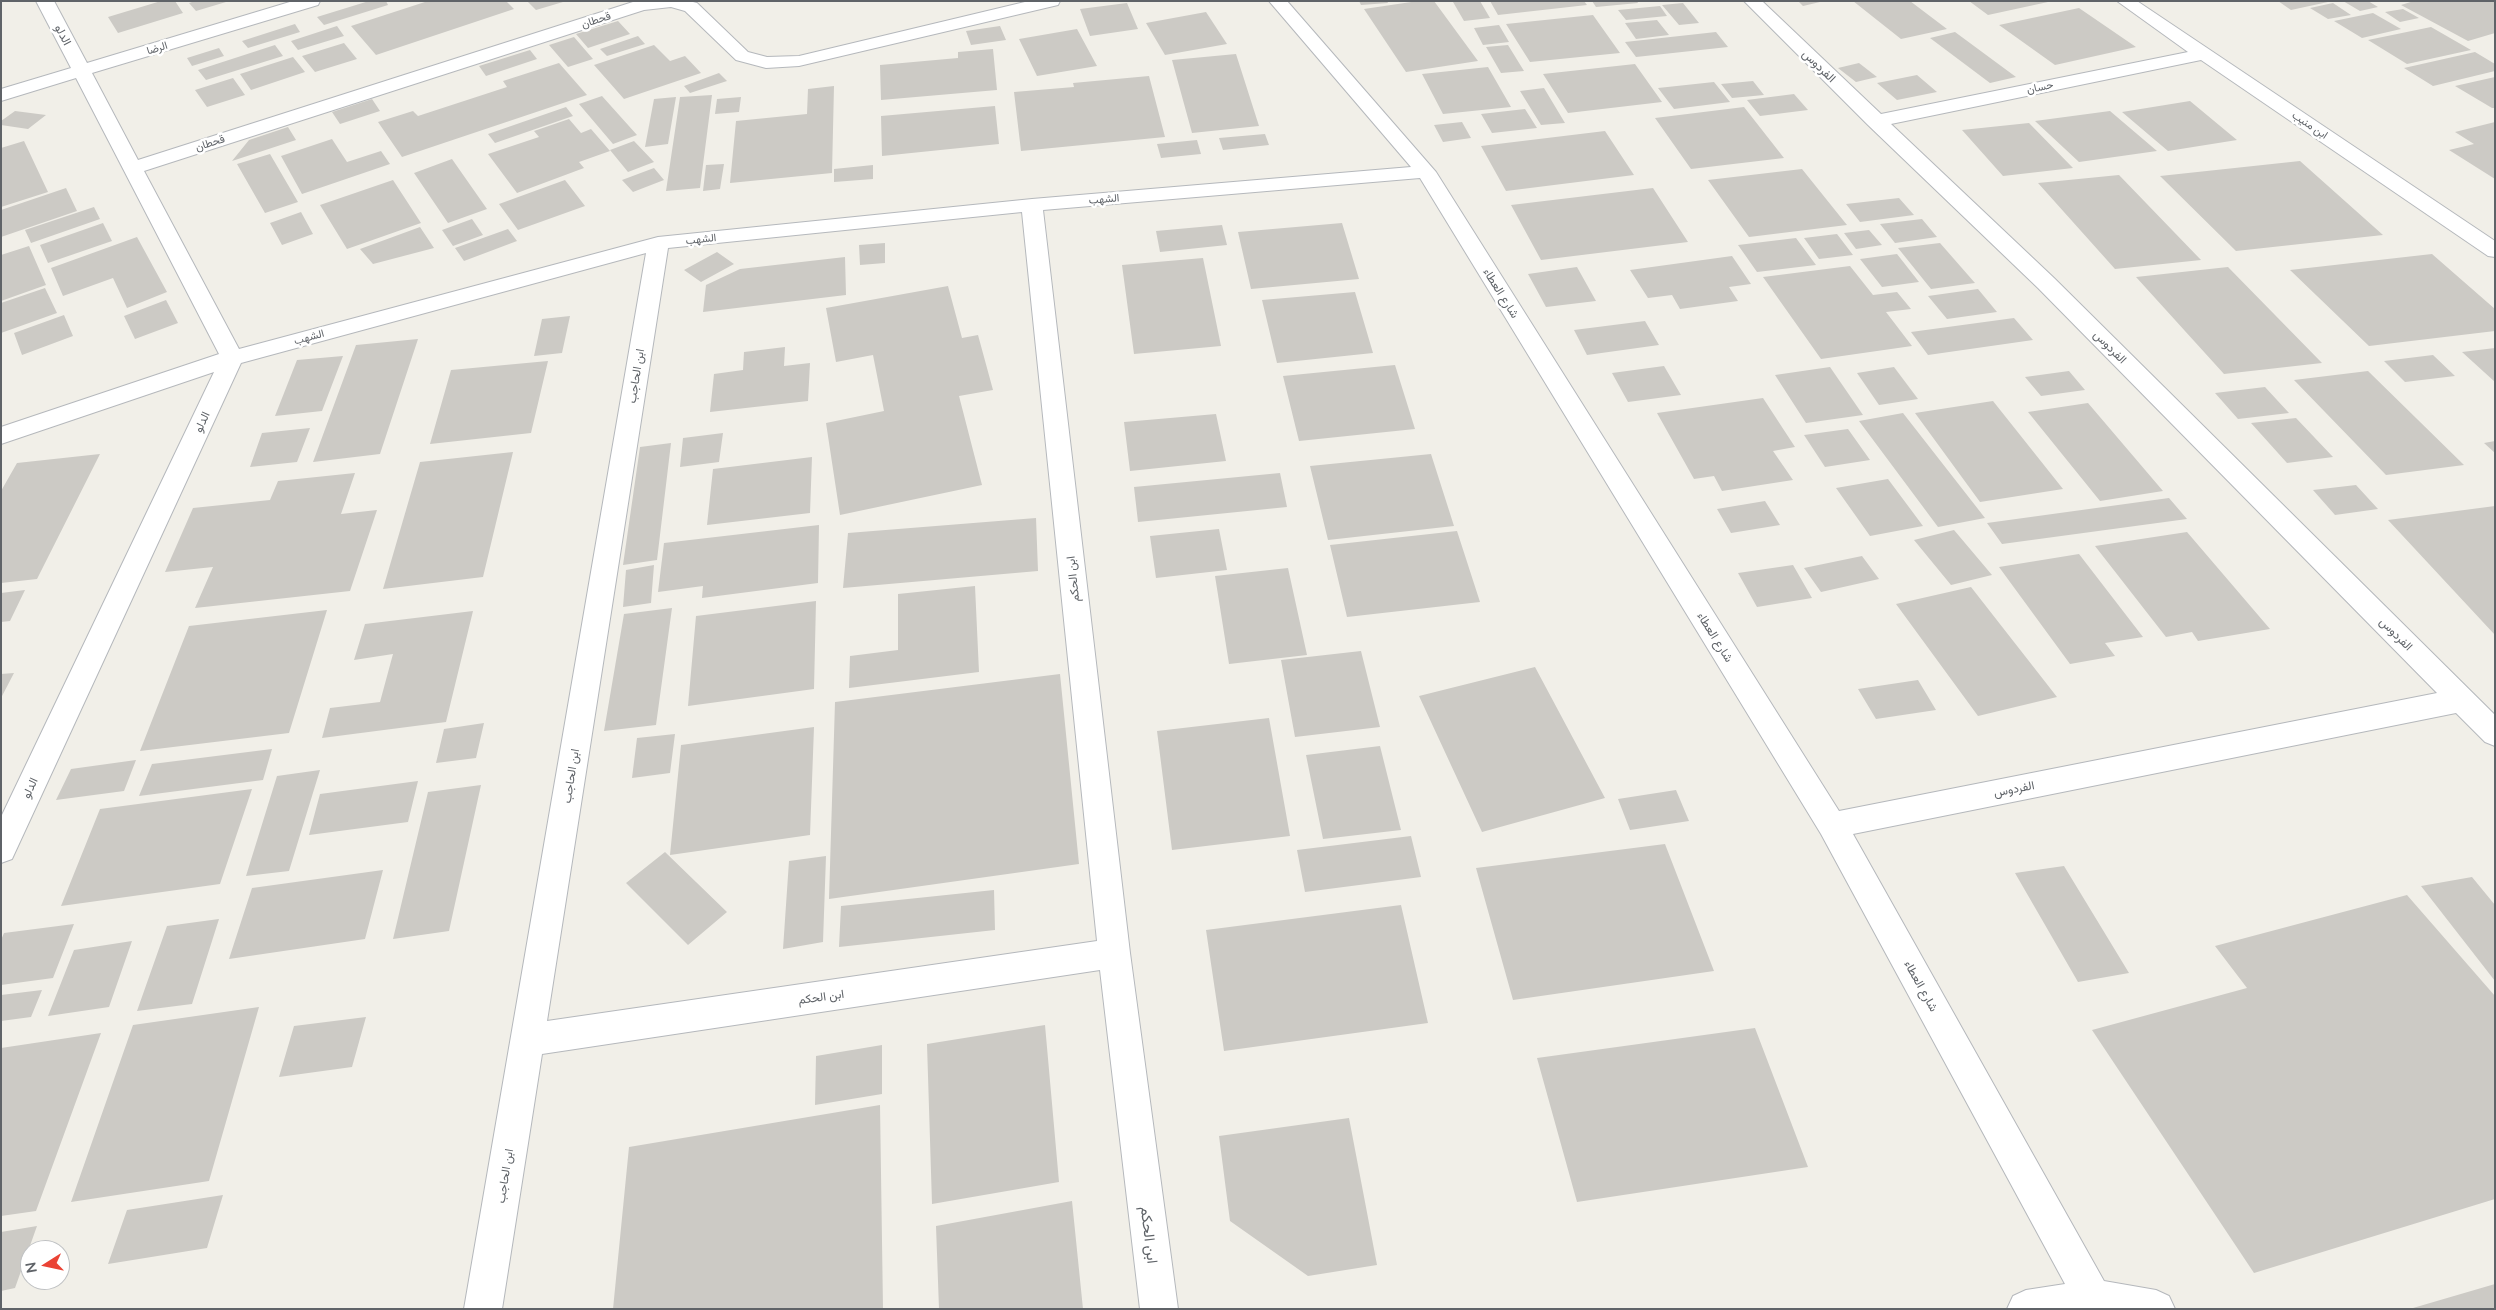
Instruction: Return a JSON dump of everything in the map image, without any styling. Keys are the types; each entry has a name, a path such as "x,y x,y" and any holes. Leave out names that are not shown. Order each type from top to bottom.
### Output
{"street":[{"name":"الدلو","path":"1,850 232,358 45,1"},
{"name":"الرضا","path":"1,95 312,1"},
{"name":"قحطان","path":"132,168 642,5 671,2 690,7 742,56 766,64 799,61 1052,1"},
{"name":"شارع العطاء","path":"1277,1 1426,172 1832,825 2096,1304"},
{"name":"الفردوس","path":"1752,1 2046,283 2495,734"},
{"name":"ابن منيب","path":"2125,1 2495,251"},
{"name":"حسان","path":"1875,121 2205,54"},
{"name":"الشهب","path":"1,436 232,358 658,243 1032,205 1426,172"},
{"name":"ابن الحكم","path":"1032,205 1114,953 1159,1309"},
{"name":"ابن الحاجب","path":"483,1309 658,243"},
{"name":"الفردوس","path":"1832,825 2461,700"},
{"name":"ابن الحكم","path":"527,1040 1114,953"},
{"path":"2026,1309 2096,1304 2156,1309"}],"building":[{"path":"161,1 175,1 183,13 118,33 108,17"},
{"path":"195,1 226,2 196,11 189,3"},
{"path":"369,1 386,1 388,5 324,25 317,17"},
{"path":"428,1 506,1 514,9 376,55 351,26"},
{"path":"527,1 563,1 563,2 536,10"},
{"path":"1359,1 1387,1 1388,3 1361,5"},
{"path":"1418,1 1434,1 1478,61 1406,72 1364,9"},
{"path":"1480,1 1490,18 1464,21 1453,2"},
{"path":"1490,1 1584,1 1587,5 1498,15"},
{"path":"1592,1 1637,1 1638,3 1596,7"},
{"path":"1798,1 1820,1 1820,2 1803,6"},
{"path":"1853,1 1910,1 1947,29 1901,39"},
{"path":"1969,1 2048,1 2048,2 1988,15"},
{"path":"2278,1 2328,1 2328,2 2291,10"},
{"path":"2343,1 2368,1 2378,7 2360,11"},
{"path":"2414,1 2495,1 2495,33 2468,41 2401,5"},
{"path":"1127,3 1138,29 1090,36 1080,9"},
{"path":"1683,3 1699,23 1679,25 1662,5"},
{"path":"2333,3 2351,15 2328,19 2310,8"},
{"path":"1660,6 1667,16 1626,20 1618,10"},
{"path":"2079,8 2136,47 2055,65 1999,25"},
{"path":"2403,9 2419,18 2400,22 2385,12"},
{"path":"1206,12 1227,44 1165,55 1146,23"},
{"path":"2373,13 2401,29 2362,38 2334,21"},
{"path":"1593,15 1620,53 1530,62 1506,24"},
{"path":"1657,20 1669,35 1636,39 1625,23"},
{"path":"618,21 630,34 588,48 576,34"},
{"path":"295,24 300,32 248,48 242,41"},
{"path":"1499,25 1509,42 1483,45 1474,28"},
{"path":"337,26 344,36 298,50 291,41"},
{"path":"1000,26 1006,40 971,45 966,31"},
{"path":"2431,27 2471,50 2407,64 2368,40"},
{"path":"1077,29 1097,66 1037,76 1019,39"},
{"path":"1716,32 1728,47 1636,57 1625,42"},
{"path":"1955,32 2016,77 1990,83 1930,38"},
{"path":"638,36 645,44 607,56 600,49"},
{"path":"574,37 593,59 568,67 549,45"},
{"path":"344,43 357,59 315,72 302,56"},
{"path":"275,45 283,56 206,80 198,70"},
{"path":"654,45 670,61 685,56 701,73 624,99 594,65"},
{"path":"1508,45 1524,71 1501,73 1486,47"},
{"path":"219,48 224,56 192,66 187,58"},
{"path":"993,49 997,90 881,100 880,65 958,58 958,52"},
{"path":"530,50 537,59 486,76 479,66"},
{"path":"2475,52 2495,64 2495,71 2433,86 2404,68"},
{"path":"1236,54 1259,126 1192,133 1172,60"},
{"path":"293,57 305,72 251,90 240,74"},
{"path":"559,63 587,95 402,157 378,122 413,111 418,116 507,87 503,81"},
{"path":"1859,63 1877,77 1856,82 1838,68"},
{"path":"1635,64 1662,102 1568,113 1543,74"},
{"path":"1488,67 1511,107 1443,114 1422,74"},
{"path":"719,73 727,81 690,93 684,86"},
{"path":"1917,75 1937,92 1897,100 1877,83"},
{"path":"1149,76 1165,137 1021,151 1014,92 1074,87 1073,83"},
{"path":"2495,77 2495,108 2455,86"},
{"path":"233,78 245,95 207,107 195,90"},
{"path":"1753,81 1764,95 1732,98 1721,84"},
{"path":"1714,82 1730,102 1674,109 1658,88"},
{"path":"834,86 832,173 730,183 736,121 807,114 808,89"},
{"path":"1544,88 1565,123 1541,125 1520,91"},
{"path":"1794,94 1808,110 1760,116 1747,100"},
{"path":"712,95 700,188 666,191 680,97"},
{"path":"602,96 637,135 613,144 579,104"},
{"path":"676,97 668,144 645,147 654,99"},
{"path":"741,97 739,112 715,114 717,99"},
{"path":"372,99 380,111 340,124 332,112"},
{"path":"2190,101 2237,140 2168,151 2122,112"},
{"path":"995,106 999,144 882,156 881,116"},
{"path":"566,107 573,116 495,143 488,134"},
{"path":"1744,107 1784,158 1691,169 1655,118"},
{"path":"1525,109 1537,128 1492,133 1481,114"},
{"path":"15,111 46,115 28,129 1,125 1,121"},
{"path":"2110,111 2157,151 2079,162 2035,121"},
{"path":"569,119 581,133 591,129 610,151 579,162 584,168 517,193 488,154 539,137 534,131"},
{"path":"1462,122 1471,138 1443,142 1434,125"},
{"path":"2495,122 2495,179 2449,150 2474,144 2455,132"},
{"path":"2029,123 2073,168 2003,176 1962,130"},
{"path":"288,127 296,140 232,161 249,140"},
{"path":"1605,131 1634,175 1506,191 1481,146"},
{"path":"1265,134 1269,145 1223,150 1219,138"},
{"path":"332,139 347,162 381,151 390,164 302,194 281,156"},
{"path":"1197,140 1201,154 1161,158 1157,144"},
{"path":"24,141 48,192 1,207 1,148"},
{"path":"634,141 654,162 628,172 610,150"},
{"path":"270,154 298,202 265,213 237,164"},
{"path":"452,159 487,209 448,223 414,173"},
{"path":"2300,161 2383,235 2236,251 2160,176"},
{"path":"724,164 720,189 703,191 706,165"},
{"path":"873,165 873,179 834,182 834,169"},
{"path":"654,168 664,180 633,192 622,180"},
{"path":"1802,169 1847,225 1749,237 1708,180"},
{"path":"2119,175 2201,260 2115,269 2038,183"},
{"path":"393,180 421,223 347,249 320,205"},
{"path":"565,180 585,206 518,230 499,204"},
{"path":"66,188 77,211 1,237 1,210"},
{"path":"1653,188 1688,242 1541,260 1511,205"},
{"path":"1899,198 1914,215 1860,222 1846,204"},
{"path":"94,207 100,219 31,243 25,230"},
{"path":"301,212 313,234 282,245 270,223"},
{"path":"472,219 483,235 453,246 442,230"},
{"path":"1922,219 1937,237 1895,243 1880,224"},
{"path":"103,223 112,241 48,263 40,245"},
{"path":"1342,223 1359,279 1251,289 1238,232"},
{"path":"1222,225 1227,245 1160,252 1156,231"},
{"path":"420,227 434,248 373,264 360,249"},
{"path":"508,229 517,241 464,261 455,248"},
{"path":"1869,230 1882,245 1856,249 1844,233"},
{"path":"1837,234 1853,255 1819,259 1804,238"},
{"path":"137,237 167,292 127,308 113,278 63,296 51,268"},
{"path":"1796,238 1816,265 1757,272 1738,245"},
{"path":"885,243 885,263 860,265 859,245"},
{"path":"1940,243 1975,283 1931,289 1898,248"},
{"path":"29,246 46,285 1,301 1,255"},
{"path":"717,252 734,264 701,282 684,270"},
{"path":"1897,254 1919,282 1882,287 1860,259"},
{"path":"2432,254 2495,309 2495,331 2369,346 2290,270"},
{"path":"1732,256 1751,284 1729,287 1738,301 1680,309 1672,295 1648,298 1630,270"},
{"path":"845,257 846,295 703,312 706,285 740,269"},
{"path":"1203,258 1221,346 1134,354 1122,265"},
{"path":"1850,266 1873,295 1897,292 1911,309 1886,312 1912,346 1821,359 1763,277"},
{"path":"1577,267 1596,301 1546,307 1528,274"},
{"path":"2228,267 2322,363 2224,374 2136,277"},
{"path":"948,286 962,338 978,335 993,390 959,396 982,485 840,515 826,423 884,411 873,355 836,362 826,308"},
{"path":"45,288 57,313 1,333 1,303"},
{"path":"1978,289 1997,312 1947,319 1928,296"},
{"path":"1355,292 1373,353 1277,363 1262,300"},
{"path":"166,300 178,323 135,339 124,316"},
{"path":"64,315 73,336 22,355 14,333"},
{"path":"570,316 562,353 534,356 542,319"},
{"path":"2014,318 2033,340 1928,355 1911,332"},
{"path":"1645,321 1659,345 1587,355 1574,330"},
{"path":"418,339 380,454 313,462 356,345"},
{"path":"785,347 784,366 810,363 808,401 710,412 714,374 743,370 744,352"},
{"path":"2495,348 2495,382 2462,352"},
{"path":"2433,355 2455,376 2405,382 2384,361"},
{"path":"343,356 322,411 275,416 297,360"},
{"path":"548,361 531,433 430,444 451,370"},
{"path":"1395,365 1415,429 1299,441 1283,376"},
{"path":"1664,366 1681,395 1628,402 1612,373"},
{"path":"1830,367 1863,415 1806,423 1775,375"},
{"path":"1894,367 1918,399 1879,405 1857,373"},
{"path":"2069,371 2085,390 2041,396 2025,377"},
{"path":"2368,371 2464,465 2386,475 2294,380"},
{"path":"2265,387 2289,413 2238,419 2215,393"},
{"path":"1763,398 1795,447 1773,451 1793,480 1722,491 1714,476 1694,479 1657,413"},
{"path":"1993,401 2063,489 1980,502 1915,413"},
{"path":"2088,403 2163,491 2100,501 2028,412"},
{"path":"1903,413 1985,518 1938,527 1859,421"},
{"path":"1216,414 1226,461 1130,471 1124,422"},
{"path":"2296,418 2333,457 2287,463 2251,423"},
{"path":"310,428 297,462 250,467 262,433"},
{"path":"1848,429 1870,460 1825,467 1804,435"},
{"path":"723,433 719,462 680,467 683,438"},
{"path":"2495,441 2495,453 2484,443"},
{"path":"671,443 657,560 623,565 640,447"},
{"path":"513,452 483,577 383,589 420,462"},
{"path":"100,454 37,579 1,583 1,491 17,463"},
{"path":"1431,454 1454,526 1328,540 1310,466"},
{"path":"812,457 810,513 707,525 713,469"},
{"path":"355,473 341,514 377,510 350,591 195,608 213,567 165,572 193,508 270,500 278,481"},
{"path":"1280,473 1287,507 1138,522 1134,487"},
{"path":"1888,479 1923,526 1870,536 1836,488"},
{"path":"2356,485 2378,509 2335,515 2313,490"},
{"path":"2169,498 2187,519 2002,544 1987,523"},
{"path":"1765,501 1780,525 1731,533 1717,509"},
{"path":"2495,506 2495,635 2388,520"},
{"path":"1036,518 1038,571 843,588 848,533"},
{"path":"819,525 818,583 702,598 703,586 658,592 664,543"},
{"path":"1219,529 1227,570 1156,578 1150,536"},
{"path":"1954,530 1992,575 1951,585 1914,540"},
{"path":"1457,531 1480,602 1347,617 1330,545"},
{"path":"2187,532 2270,629 2198,641 2192,632 2166,637 2095,546"},
{"path":"2079,554 2143,637 2105,643 2115,656 2070,664 1999,567"},
{"path":"1862,556 1879,579 1821,592 1804,568"},
{"path":"654,565 651,603 623,607 626,570"},
{"path":"1793,565 1812,598 1757,607 1738,573"},
{"path":"1288,568 1307,655 1229,664 1215,576"},
{"path":"975,586 979,672 849,688 850,656 898,650 898,594"},
{"path":"1971,587 2057,697 1978,716 1896,604"},
{"path":"25,590 10,621 1,622 1,593"},
{"path":"816,601 814,689 688,706 696,616"},
{"path":"672,608 656,725 604,731 624,614"},
{"path":"327,610 289,733 140,751 189,626"},
{"path":"473,611 446,722 322,738 330,708 380,702 393,654 354,660 365,624"},
{"path":"1361,651 1380,727 1295,737 1281,660"},
{"path":"1535,667 1605,798 1482,832 1419,696"},
{"path":"14,673 1,698 1,674"},
{"path":"1060,674 1079,864 829,899 835,702"},
{"path":"1918,680 1936,710 1876,719 1858,689"},
{"path":"1269,718 1290,836 1172,850 1157,731"},
{"path":"484,723 476,758 436,763 444,729"},
{"path":"814,727 810,835 670,855 681,745"},
{"path":"675,734 670,773 632,778 637,738"},
{"path":"1380,746 1401,830 1323,839 1306,755"},
{"path":"272,749 263,780 139,796 152,764"},
{"path":"136,760 124,791 56,800 71,769"},
{"path":"320,770 289,871 246,876 277,776"},
{"path":"418,781 408,822 309,835 320,794"},
{"path":"481,785 449,931 393,939 428,792"},
{"path":"252,789 220,884 61,906 100,809"},
{"path":"1676,790 1689,821 1630,830 1618,799"},
{"path":"1411,836 1421,877 1305,892 1297,850"},
{"path":"1665,844 1714,971 1513,1000 1476,868"},
{"path":"665,852 727,912 688,945 626,883"},
{"path":"826,856 823,942 783,949 789,861"},
{"path":"2064,866 2129,973 2078,982 2015,873"},
{"path":"383,870 365,939 229,959 252,888"},
{"path":"2472,877 2495,905 2495,981 2421,886"},
{"path":"994,890 995,930 839,947 841,906"},
{"path":"2407,895 2495,996 2495,1199 2254,1273 2092,1030 2247,988 2215,946"},
{"path":"1401,905 1428,1023 1224,1051 1206,930"},
{"path":"219,919 192,1004 137,1011 167,926"},
{"path":"74,924 53,978 1,985 1,940 4,933"},
{"path":"132,941 109,1007 48,1016 74,950"},
{"path":"42,990 31,1017 1,1021 1,995"},
{"path":"259,1007 209,1181 71,1202 133,1025"},
{"path":"366,1017 352,1067 279,1077 294,1026"},
{"path":"1045,1025 1059,1182 932,1204 927,1044"},
{"path":"1755,1028 1808,1167 1577,1202 1537,1058"},
{"path":"101,1033 36,1211 1,1216 1,1048"},
{"path":"882,1045 882,1094 815,1105 816,1056"},
{"path":"880,1105 883,1309 613,1309 629,1147"},
{"path":"1349,1118 1377,1265 1308,1276 1230,1221 1219,1136"},
{"path":"223,1195 207,1248 108,1264 127,1210"},
{"path":"1072,1201 1083,1309 939,1309 936,1226"},
{"path":"37,1226 32,1240 20,1240 20,1274 15,1288 1,1291 1,1232"},
{"path":"2495,1284 2495,1309 2413,1309 2413,1308"}]}
